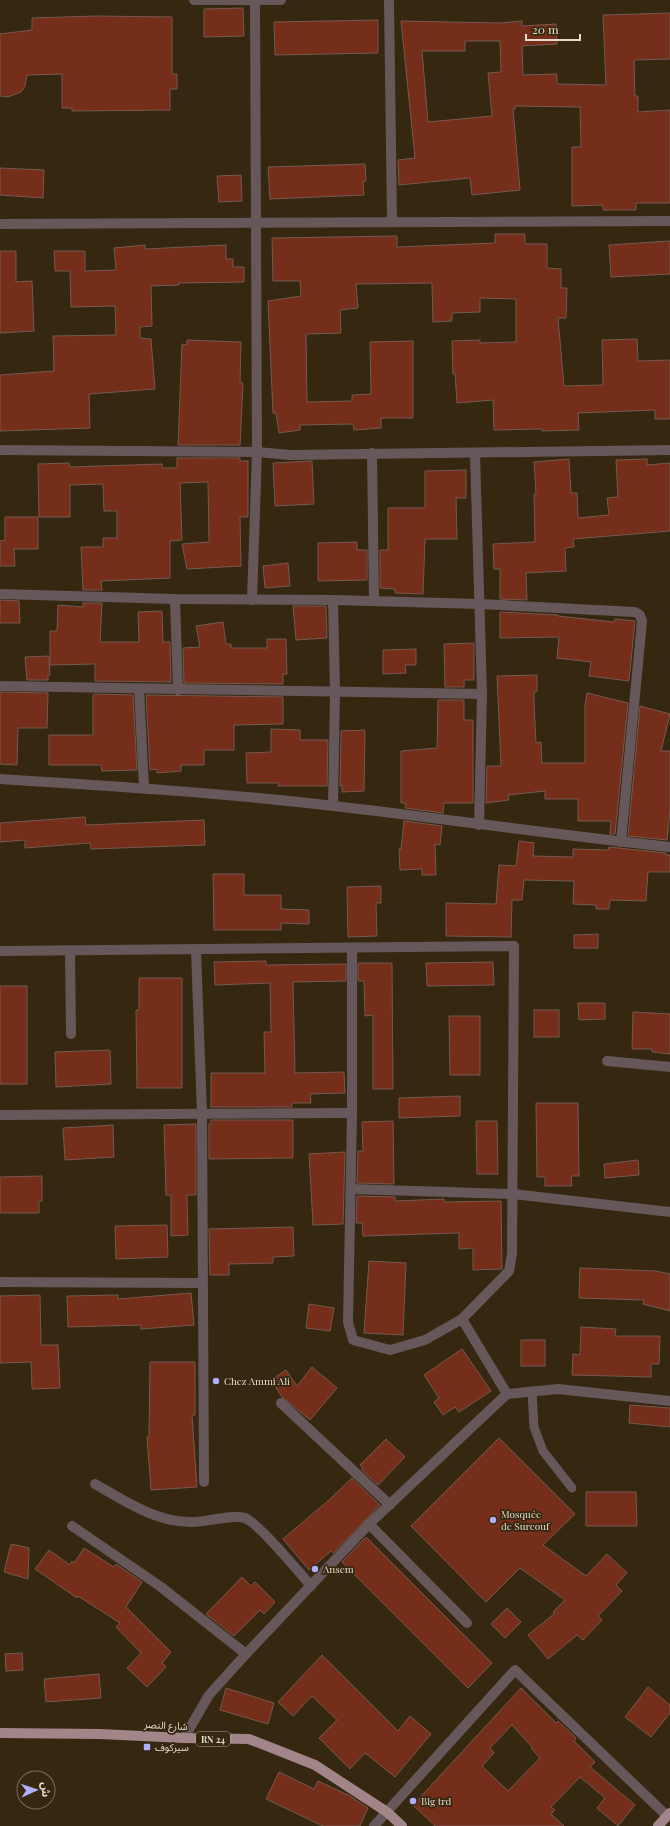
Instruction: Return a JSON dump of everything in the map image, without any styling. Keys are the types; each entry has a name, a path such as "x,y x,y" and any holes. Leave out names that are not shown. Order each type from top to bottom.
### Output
{"main road":[{"name":"شارع النصر","path":"0,1733 100,1734 249,1739 315,1765 387,1812 402,1826"},
{"path":"658,1826 668,1814"}],"street":[{"path":"194,0 281,0"},
{"path":"252,600 257,452 255,0"},
{"path":"389,0 392,222"},
{"path":"0,224 670,221"},
{"path":"0,450 257,452 290,455 670,450"},
{"path":"372,453 374,601"},
{"path":"475,453 482,694 479,825"},
{"path":"0,594 175,599 333,600 480,604 635,612 640,615 642,621 621,842"},
{"path":"175,599 178,690"},
{"path":"333,600 333,806"},
{"path":"0,686 482,694"},
{"path":"139,689 144,788"},
{"path":"0,779 144,788 333,806 479,825 670,847"},
{"path":"0,951 514,946 513,1194 512,1253 509,1271 462,1319 425,1340 390,1350 353,1340 348,1322 352,1113 352,948"},
{"path":"196,950 202,1114 204,1482"},
{"path":"70,951 71,1034"},
{"path":"607,1061 670,1067"},
{"path":"0,1114 352,1113"},
{"path":"351,1189 513,1194 670,1212"},
{"path":"0,1282 202,1283"},
{"path":"462,1319 507,1394"},
{"path":"184,1738 209,1695 246,1654 369,1524 507,1394 558,1389 670,1401"},
{"path":"281,1403 390,1505"},
{"path":"95,1484 136,1507 163,1518 192,1522 236,1517 246,1518 261,1531 311,1586"},
{"path":"369,1524 467,1623"},
{"path":"72,1526 161,1586 246,1654"},
{"path":"374,1826 515,1670 668,1814"}],"lane":[{"path":"532,1391 534,1427 543,1451 572,1488"}],"building":[{"path":"243,8 244,36 204,37 204,9"},
{"path":"670,13 670,59 634,60 635,96 638,96 638,112 670,110 670,203 636,203 636,210 603,210 603,205 572,206 572,147 581,147 580,107 515,106 515,109 513,109 520,190 472,195 470,178 399,185 398,160 415,158 401,21 500,23 522,21 522,26 556,24 557,44 522,46 523,75 557,74 557,84 606,85 603,15","holes":["465,41 500,41 501,72 488,73 492,116 428,122 422,51 465,51"]},
{"path":"96,16 172,17 172,74 177,74 177,89 170,89 170,110 72,111 72,108 62,108 62,74 27,75 25,86 21,92 8,97 0,96 0,34 32,30 32,18"},
{"path":"378,20 378,53 275,55 274,22"},
{"path":"365,164 366,181 363,181 364,195 270,199 268,167"},
{"path":"0,168 44,170 43,198 0,195"},
{"path":"241,175 242,201 219,202 217,176"},
{"path":"495,234 525,234 525,244 547,244 547,268 561,269 561,288 567,288 566,318 558,318 564,386 603,385 602,340 637,339 638,361 670,360 670,419 655,419 655,410 578,413 579,430 494,430 493,400 457,403 455,374 453,374 452,341 480,340 480,343 516,342 516,299 480,298 480,312 452,313 452,321 433,322 432,283 356,284 358,308 340,310 341,333 306,334 307,402 352,401 352,395 371,394 370,342 413,341 413,418 381,418 381,428 354,430 353,424 300,425 300,430 279,433 276,413 273,413 268,301 301,296 300,281 273,281 272,238 397,236 397,247 495,243"},
{"path":"670,241 670,274 611,277 609,245"},
{"path":"145,245 145,249 226,245 226,259 233,259 233,267 244,267 244,282 178,283 179,285 151,286 152,326 140,327 140,338 151,339 155,389 89,394 90,428 0,431 0,375 54,371 53,336 116,335 115,306 71,307 70,271 55,271 54,251 85,251 85,271 116,270 114,248"},
{"path":"0,251 16,251 16,282 32,281 34,331 0,333"},
{"path":"187,340 241,342 240,382 243,383 240,445 178,445 182,344 187,345"},
{"path":"177,458 240,458 240,461 248,461 248,517 240,517 241,566 187,569 182,544 209,542 208,482 180,483 182,540 170,541 170,578 101,581 102,590 83,590 81,547 103,547 103,538 117,538 117,511 104,511 103,484 70,485 70,517 39,517 38,464 69,463 70,467 162,464 162,468 177,468"},
{"path":"569,459 571,493 577,493 578,518 609,515 607,498 618,497 616,460 647,459 647,465 670,463 670,531 573,539 574,547 565,548 566,571 526,573 527,600 500,599 500,569 494,569 493,544 535,542 534,494 536,494 534,462"},
{"path":"312,461 314,504 275,506 273,463"},
{"path":"466,470 466,498 456,498 457,539 425,539 423,594 395,593 395,589 380,588 380,550 388,550 388,508 425,508 425,471"},
{"path":"5,517 38,517 38,549 14,549 15,566 0,566 0,541 5,540"},
{"path":"357,542 357,550 367,550 367,580 318,581 318,543"},
{"path":"288,563 290,586 265,588 263,566"},
{"path":"0,600 19,601 20,623 0,623"},
{"path":"83,603 102,603 100,642 139,642 138,612 162,611 163,642 170,642 171,682 95,681 95,664 50,665 50,631 57,631 58,605 83,607"},
{"path":"293,606 326,606 327,638 296,640"},
{"path":"500,612 558,615 614,622 615,619 635,621 629,681 589,676 591,662 557,658 559,637 500,638"},
{"path":"223,622 226,644 231,644 231,648 267,648 267,639 286,639 287,674 283,674 283,684 184,683 183,648 200,647 196,626"},
{"path":"474,643 474,680 464,680 464,687 445,687 444,644"},
{"path":"416,649 416,665 405,665 406,673 383,674 383,650"},
{"path":"49,656 50,675 48,675 48,680 27,680 25,657"},
{"path":"537,675 537,691 534,692 536,743 541,742 542,763 585,763 585,705 587,693 628,703 615,834 610,834 611,821 578,821 578,799 545,799 545,791 508,795 509,800 486,803 487,766 501,766 497,676"},
{"path":"0,692 48,693 47,728 18,728 17,765 0,764"},
{"path":"93,695 133,695 137,770 102,771 101,765 49,765 49,735 93,735"},
{"path":"146,695 283,697 283,724 234,725 234,750 204,750 204,765 181,765 181,771 157,773 157,769 150,770"},
{"path":"438,700 464,700 464,720 473,720 473,803 444,803 443,813 405,808 406,803 401,803 401,751 437,748"},
{"path":"640,706 670,714 661,751 670,751 670,810 667,840 628,836"},
{"path":"271,729 300,730 300,740 328,740 327,786 278,786 279,783 247,783 246,753 271,752"},
{"path":"365,730 364,791 342,792 342,785 340,786 341,731"},
{"path":"85,817 86,825 204,820 205,845 91,849 90,843 25,848 25,840 0,842 0,823"},
{"path":"404,821 442,826 440,845 435,844 436,875 422,875 422,869 400,870 399,849 401,849"},
{"path":"519,841 534,843 533,856 573,857 573,849 608,850 609,847 666,853 666,855 670,855 670,872 648,872 646,901 610,900 609,909 596,909 596,905 573,904 574,881 524,880 522,900 512,900 511,937 446,936 446,903 496,904 499,865 516,866"},
{"path":"213,874 244,874 244,895 281,895 281,909 309,910 309,924 281,923 281,930 214,930"},
{"path":"381,886 381,903 376,903 377,936 348,937 347,887"},
{"path":"598,934 598,948 574,948 574,935"},
{"path":"266,961 266,965 346,964 346,981 293,982 295,1073 344,1072 345,1093 310,1094 311,1103 292,1103 292,1107 211,1107 211,1073 265,1073 264,1032 271,1032 270,983 215,985 214,962"},
{"path":"493,962 494,985 427,986 426,963"},
{"path":"358,963 392,963 393,1089 373,1089 373,1015 365,1016 364,981 358,981"},
{"path":"139,978 182,978 182,1088 137,1088 136,1010 139,1010"},
{"path":"0,986 27,986 27,1084 0,1084"},
{"path":"578,1003 605,1003 605,1019 579,1020"},
{"path":"534,1010 559,1010 559,1037 534,1037"},
{"path":"633,1012 670,1014 670,1054 652,1052 652,1049 632,1049"},
{"path":"449,1016 480,1016 480,1075 450,1075"},
{"path":"110,1050 111,1084 56,1087 55,1052"},
{"path":"460,1096 460,1116 399,1118 399,1098"},
{"path":"536,1103 578,1103 579,1176 571,1176 572,1186 545,1186 545,1177 537,1177"},
{"path":"211,1120 293,1120 293,1158 209,1159 209,1124 211,1123"},
{"path":"393,1121 394,1184 357,1183 358,1151 363,1151 362,1122"},
{"path":"476,1121 497,1121 498,1174 477,1174"},
{"path":"196,1124 196,1195 187,1195 188,1235 171,1236 171,1195 166,1195 164,1125"},
{"path":"113,1125 114,1157 65,1160 63,1128"},
{"path":"345,1152 343,1224 313,1225 309,1154"},
{"path":"638,1160 639,1175 605,1178 604,1164"},
{"path":"42,1176 42,1201 39,1201 39,1213 0,1213 0,1177"},
{"path":"357,1196 395,1197 395,1201 444,1199 444,1202 501,1201 502,1269 473,1270 473,1248 459,1249 459,1233 363,1236 362,1223 356,1223"},
{"path":"167,1225 168,1257 116,1259 115,1226"},
{"path":"293,1227 294,1256 273,1257 273,1263 229,1264 229,1275 210,1275 209,1229"},
{"path":"369,1261 406,1263 403,1335 364,1333"},
{"path":"580,1268 656,1271 670,1274 670,1311 643,1304 644,1300 579,1298"},
{"path":"191,1293 194,1325 141,1329 141,1325 68,1327 67,1296 118,1295 118,1299"},
{"path":"40,1295 41,1345 58,1345 60,1388 32,1389 31,1362 0,1363 0,1296"},
{"path":"309,1304 334,1308 330,1331 306,1328"},
{"path":"581,1327 616,1329 615,1336 660,1336 659,1364 651,1364 651,1377 572,1375 573,1354 580,1355"},
{"path":"521,1340 545,1340 545,1366 521,1366"},
{"path":"462,1349 491,1391 459,1412 455,1407 443,1415 434,1402 439,1398 424,1375"},
{"path":"150,1362 195,1362 195,1415 192,1415 197,1487 151,1490 147,1437 149,1436"},
{"path":"312,1367 337,1388 310,1420 282,1397 271,1380 286,1370 297,1386"},
{"path":"630,1405 670,1408 670,1427 629,1423"},
{"name":"Mosquée de Surcouf","path":"499,1438 575,1514 543,1545 586,1576 607,1554 627,1573 616,1585 622,1591 598,1616 602,1620 583,1640 577,1635 548,1659 528,1635 555,1613 553,1612 565,1600 520,1568 486,1602 411,1526"},
{"path":"386,1439 405,1457 378,1485 361,1469 363,1467 360,1465"},
{"path":"352,1478 380,1505 333,1553 331,1551 309,1570 283,1539 329,1500"},
{"path":"586,1492 636,1492 637,1526 586,1526"},
{"path":"366,1537 492,1663 468,1688 342,1562"},
{"path":"11,1544 29,1548 28,1579 4,1572"},
{"path":"84,1548 114,1567 116,1564 142,1582 126,1607 171,1652 162,1663 166,1667 147,1687 127,1668 141,1653 116,1627 120,1623 78,1596 77,1598 35,1569 49,1550 70,1565 72,1561 74,1563"},
{"path":"242,1577 251,1586 255,1582 275,1602 264,1614 260,1610 234,1636 206,1614"},
{"path":"507,1608 521,1622 505,1638 491,1624"},
{"path":"22,1653 23,1670 6,1671 5,1654"},
{"path":"322,1655 398,1731 410,1716 431,1734 395,1777 365,1753 350,1769 319,1738 337,1720 312,1696 293,1716 278,1702"},
{"path":"99,1674 101,1698 46,1702 44,1679"},
{"path":"648,1687 670,1705 670,1713 651,1737 625,1717"},
{"path":"226,1688 274,1703 268,1724 220,1710"},
{"path":"521,1688 556,1723 558,1721 576,1738 574,1741 595,1762 590,1767 635,1805 618,1826 597,1808 605,1798 580,1777 551,1807 555,1810 551,1814 564,1826 435,1826 413,1805","holes":["512,1725 532,1747 531,1748 540,1758 508,1791 482,1766 494,1753 490,1748"]},
{"path":"279,1772 314,1789 318,1781 350,1796 368,1808 360,1826 323,1826 266,1799"}],"place":[{"name":"Chez Ammi Ali","path":"216,1381"},
{"name":"Mosquée de Surcouf","path":"493,1520"},
{"name":"Ansem","path":"315,1569"},
{"name":"سيركوف","path":"147,1747"},
{"name":"Blg trd","path":"413,1801"}]}
